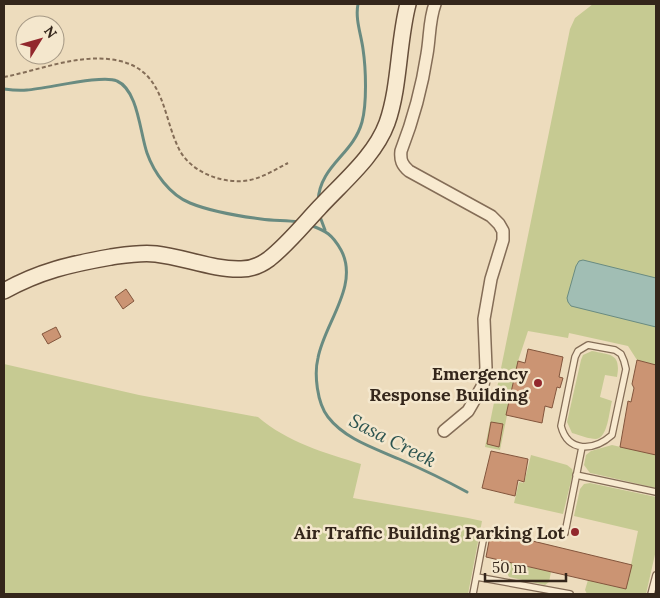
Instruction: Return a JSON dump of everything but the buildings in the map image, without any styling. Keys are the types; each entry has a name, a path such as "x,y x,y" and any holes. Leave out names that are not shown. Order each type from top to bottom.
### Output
{"main road":[{"path":"4,291 48,271 139,253 240,269 259,265 268,259 293,236 377,143 389,117 403,20 408,4"}],"street":[{"path":"435,4 431,13 428,51 422,82 400,159 408,171 491,216 499,224 503,232 503,240 491,279 484,319 486,368 483,385 468,411 444,431"}],"lane":[{"path":"588,345 615,350 621,354 626,369 612,435 597,445 582,447 563,434 561,426 575,357 578,351 588,345"},
{"path":"565,533 582,447"},
{"path":"576,476 656,492"},
{"path":"473,594 483,541"},
{"path":"652,594 656,575"},
{"path":"477,577 570,594"}],"path":[{"path":"4,77 81,59 120,61 137,69 153,81 181,153 201,171 214,178 231,181 250,180 269,173 288,162"}],"green space":[{"path":"593,4 656,4 656,365 637,360 628,346 569,333 568,338 528,331 518,361 500,450 485,447 570,29 575,18"},
{"path":"592,351 614,357 618,364 617,377 605,375 600,397 612,401 606,429 596,439 572,433 567,422 581,360 583,355"},
{"path":"4,364 139,395 258,417 269,426 294,440 320,451 361,464 353,498 482,521 468,594 4,594"},
{"path":"612,445 656,455 656,488 590,473 584,465 586,455 591,451"},
{"path":"531,455 567,465 572,469 573,473 563,514 514,503 519,482 524,483"},
{"path":"590,483 656,497 656,550 646,594 587,594 585,590 588,580 626,589 638,531 574,516 580,489 584,484"},
{"path":"508,562 551,572 549,582 545,585 509,577 506,571"}],"water":[{"path":"583,260 656,278 656,327 571,306 567,298 576,266 579,261"}],"waterway":[{"path":"318,201 324,178 352,143 358,133 364,114 365,76 358,21 358,4"},
{"path":"4,89 27,90 100,79 117,81 130,93 134,102 147,153 158,176 176,195 190,203 225,213 266,220 299,222"},
{"path":"319,214 325,230"},
{"name":"Sasa Creek","path":"310,225 324,231 335,240 346,263 344,291 321,345 318,358 317,388 324,411 335,425 351,437 467,492"}],"place":[{"name":"Emergency Response Building","path":"538,383"},
{"name":"Air Traffic Building Parking Lot","path":"575,532"}]}
